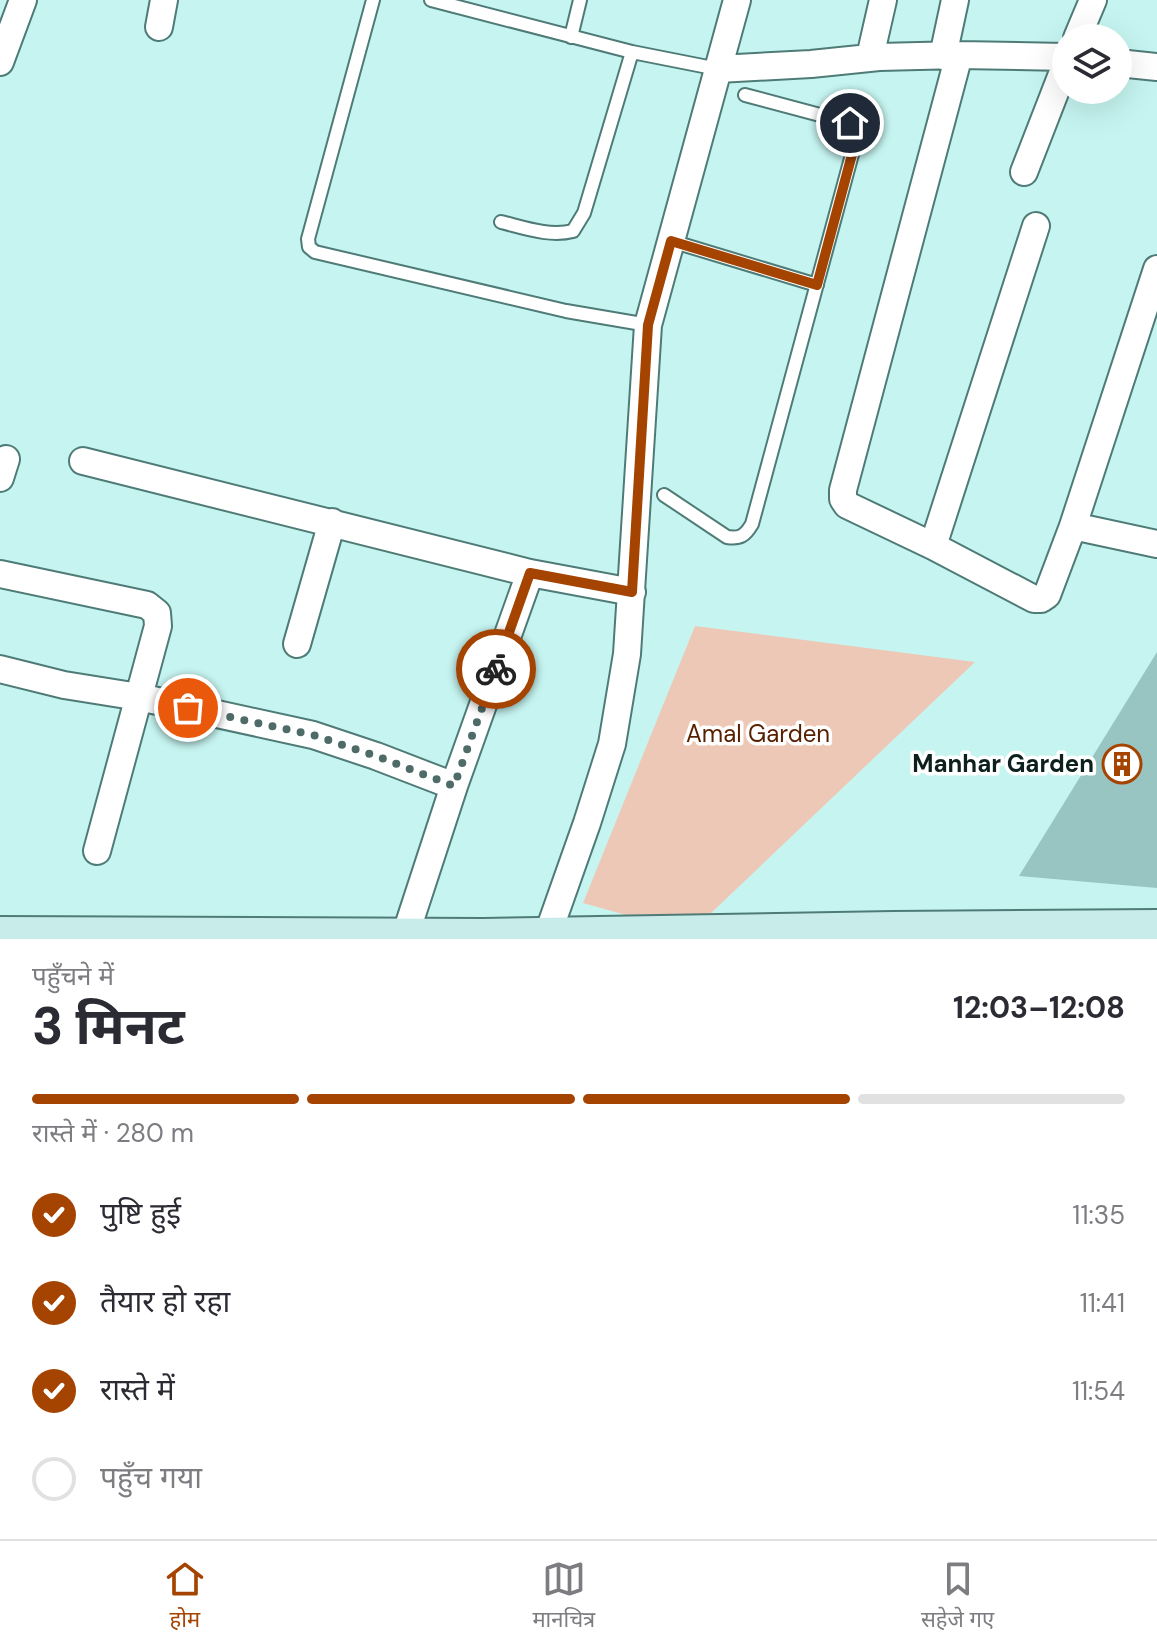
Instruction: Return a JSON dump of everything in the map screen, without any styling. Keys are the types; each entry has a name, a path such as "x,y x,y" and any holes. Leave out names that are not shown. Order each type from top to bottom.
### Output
{"street":[{"path":"0,62 23,0"},
{"path":"159,27 164,0"},
{"path":"547,937 612,744 627,654 648,325 737,0"},
{"path":"870,57 883,0"},
{"path":"955,0 951,56 843,490 847,505 1034,599 1047,595 1073,526 1157,269"},
{"path":"1083,24 1093,0"},
{"path":"718,69 870,57 1052,57"},
{"path":"1132,64 1157,67"},
{"path":"1024,172 1052,100"},
{"path":"933,546 1036,226"},
{"path":"83,461 530,573 632,592"},
{"path":"297,644 332,522"},
{"path":"1073,526 1157,544"},
{"path":"404,938 530,573"},
{"path":"0,574 147,605 157,613 158,626 97,851"},
{"path":"0,669 64,685 139,697 313,735 454,786"},
{"path":"0,935 404,938 878,930 1071,934 1157,928"}],"lane":[{"path":"373,0 308,239 309,247 315,252 566,311 648,325"},
{"path":"431,0 632,52 718,69"},
{"path":"571,37 580,0"},
{"path":"501,222 548,233 573,231 584,213 632,52"},
{"path":"664,495 727,537 746,535 752,524 857,136 850,123 745,95"},
{"path":"671,241 817,285"}],"green space":[{"name":"Amal Garden","path":"695,626 975,662 690,933 583,903"}],"building":[{"name":"Manhar Garden","path":"1157,652 1157,888 1019,876"}],"way so far":[{"path":"188,708 313,735 454,786 496,669"}],"place":[{"name":"Manhar Garden","path":"1122,764"}],"route":[{"path":"496,669 530,573 632,592 648,325 671,241 817,285 857,136 850,123"}]}
